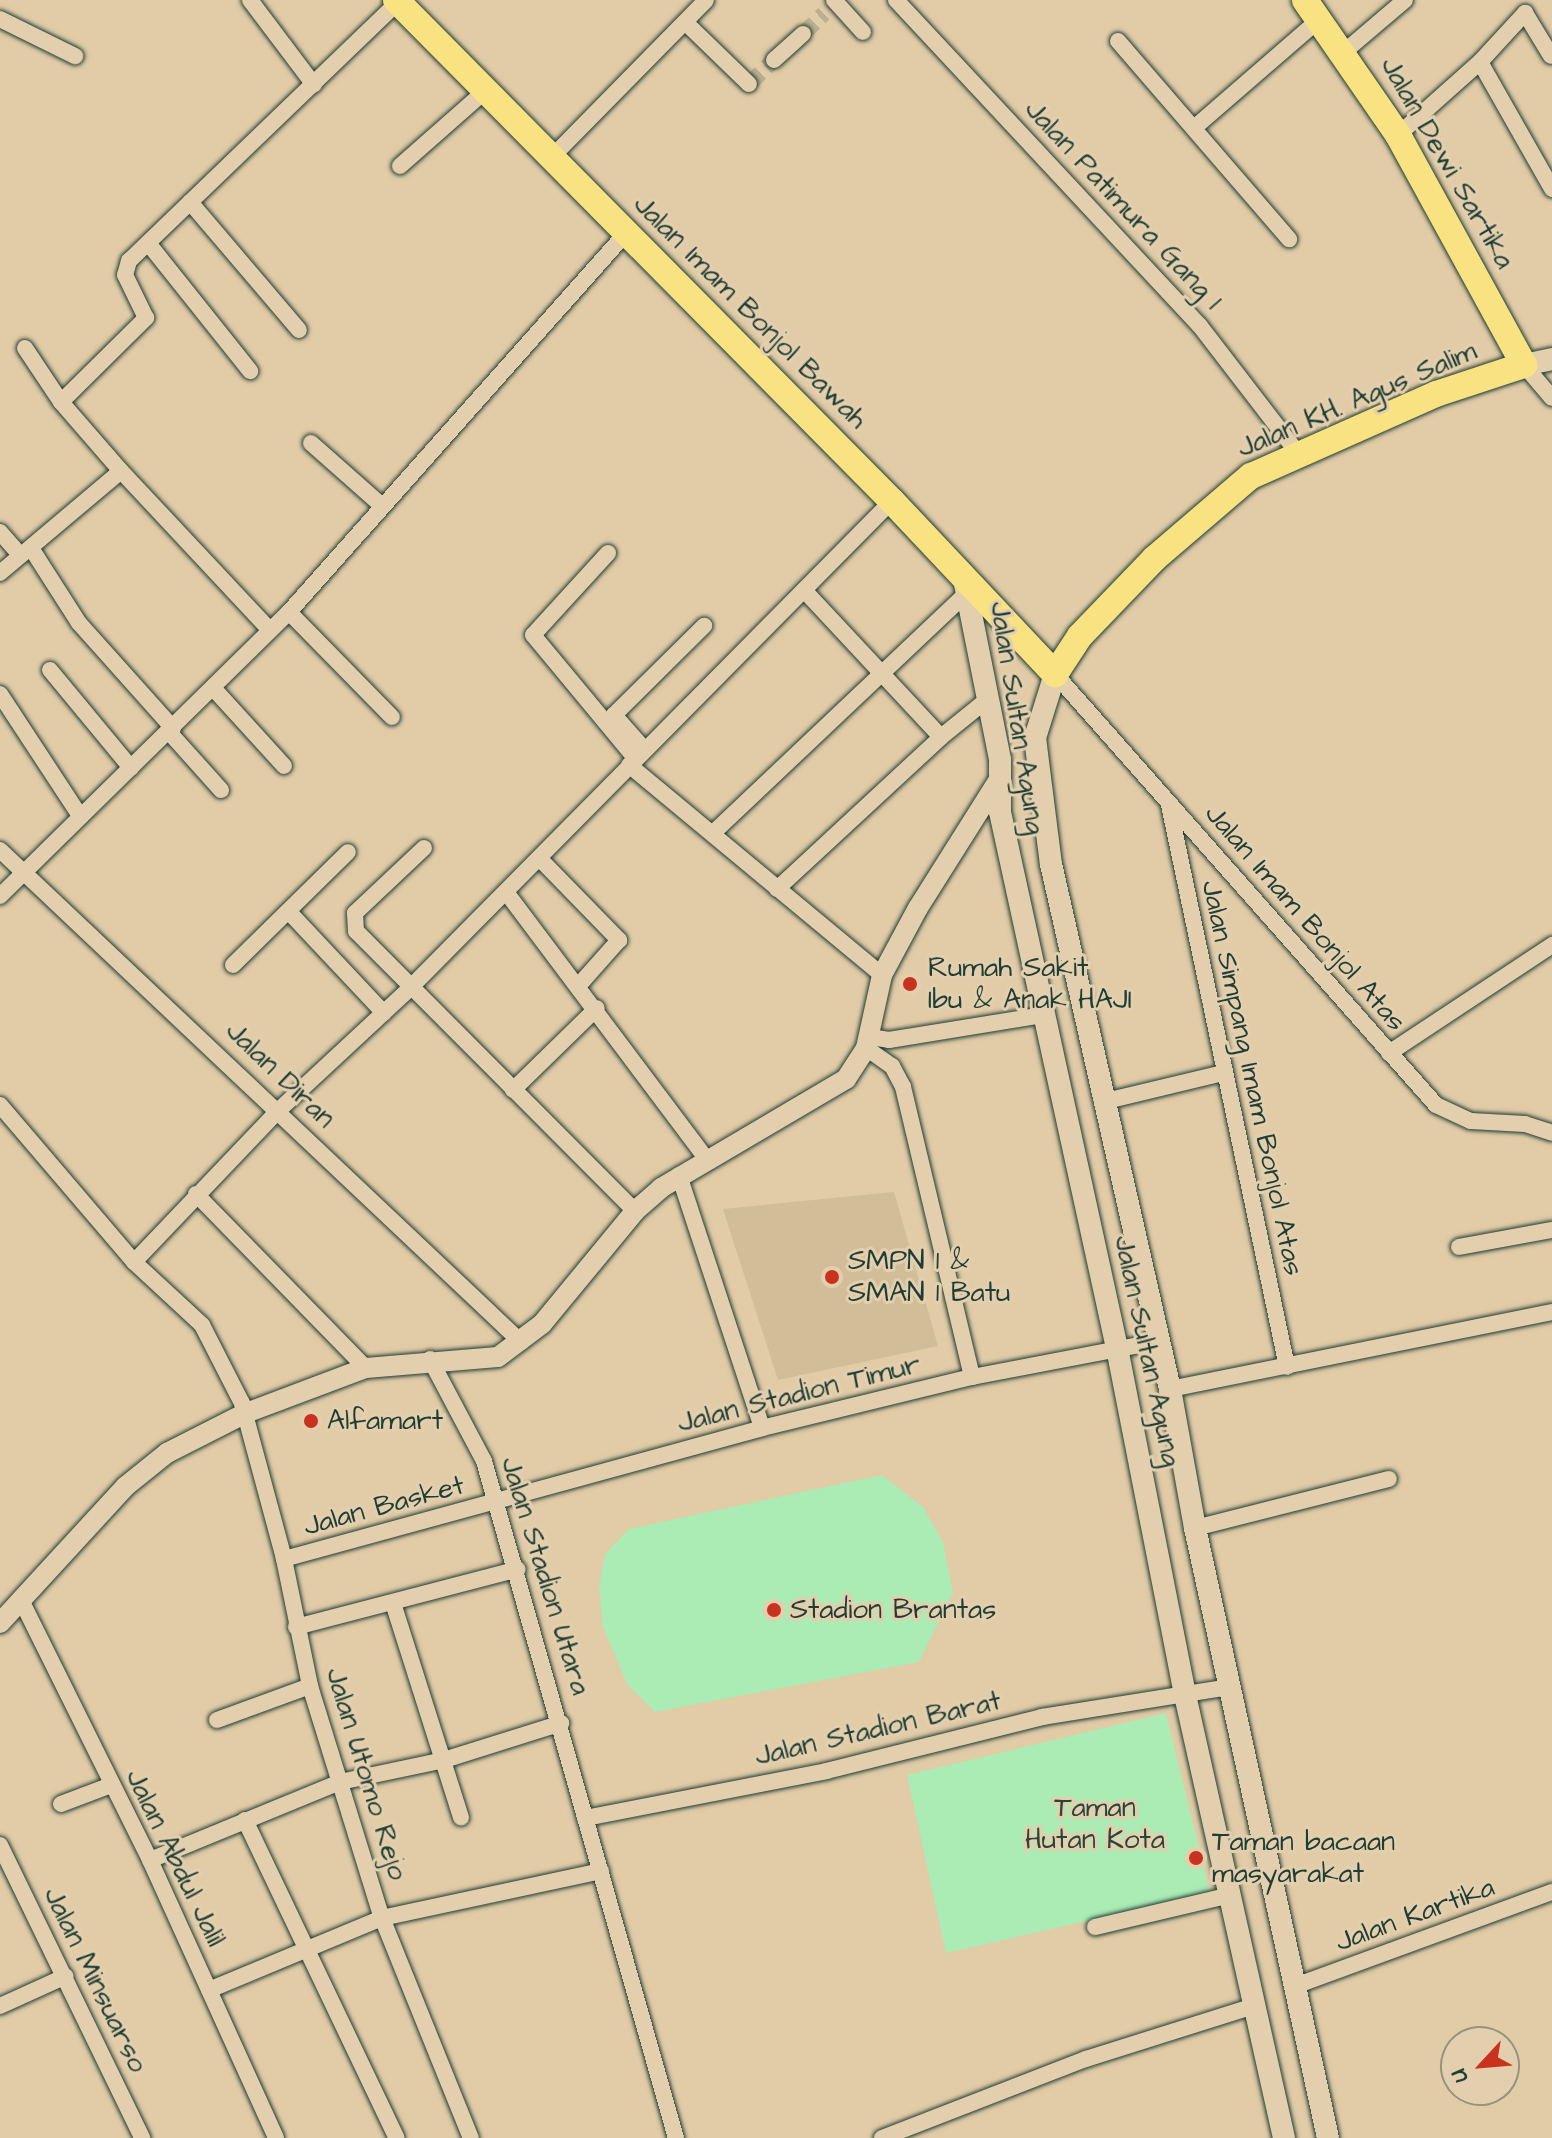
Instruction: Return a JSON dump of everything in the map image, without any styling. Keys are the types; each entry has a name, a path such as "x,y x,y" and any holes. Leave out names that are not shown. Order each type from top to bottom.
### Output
{"main road":[{"name":"Jalan Imam Bonjol Bawah","path":"397,1 892,501 965,584 1055,674"},
{"name":"Jalan Dewi Sartika","path":"1312,9 1398,135 1524,365"},
{"path":"1524,365 1552,359"},
{"name":"Jalan KH. Agus Salim","path":"1055,674 1080,636 1223,497 1251,476 1436,394 1524,365"},
{"name":"Jalan Sultan Agung","path":"965,584 988,699 1000,812 1117,1348 1185,1695 1284,2138"},
{"path":"976,641 988,624 1011,628"},
{"name":"Jalan Sultan Agung","path":"1055,674 1039,715 1035,762 1071,963 1160,1341 1195,1528 1328,2138"},
{"path":"1034,970 1056,977 1071,963"}],"street":[{"path":"250,0 314,85"},
{"path":"551,158 706,0"},
{"name":"Jalan Patimura Gang 1","path":"896,0 1208,335 1300,456"},
{"path":"1344,52 1405,0"},
{"path":"61,402 142,325 145,309 124,270 397,1"},
{"path":"831,5 863,32"},
{"path":"1194,128 1312,9"},
{"path":"1398,135 1480,62 1525,13 1551,56"},
{"path":"0,19 75,56"},
{"path":"685,22 749,84"},
{"path":"774,60 803,34"},
{"path":"1118,41 1289,239"},
{"path":"1480,62 1552,189"},
{"path":"400,166 485,91"},
{"path":"190,202 299,330"},
{"path":"0,896 289,612 380,504 627,232"},
{"path":"148,243 250,371"},
{"path":"25,348 61,402 270,630"},
{"path":"1524,365 1552,398"},
{"path":"311,443 380,504"},
{"path":"0,573 23,549 121,471"},
{"path":"134,1262 279,1110 409,989 892,501"},
{"path":"0,532 23,549 79,623 221,790"},
{"path":"608,553 533,635 637,758 713,833 882,975"},
{"path":"713,833 965,584"},
{"path":"804,590 941,737"},
{"path":"289,612 392,717"},
{"path":"637,758 614,715 704,626"},
{"path":"50,670 131,768"},
{"name":"Jalan Imam Bonjol Atas","path":"1055,674 1389,1053 1445,1111 1471,1121 1525,1124 1552,1133"},
{"path":"214,689 284,766"},
{"path":"0,694 80,816"},
{"path":"777,889 941,737 988,699"},
{"path":"0,1623 146,1468 246,1413 366,1368 430,1359 468,1363 498,1357 521,1342 635,1211 679,1175 830,1092 846,1079 868,1042 882,975 918,908 998,781"},
{"name":"Jalan Simpang Imam Bonjol Atas","path":"1168,801 1287,1367"},
{"path":"424,848 352,920 356,931 409,989 635,1211"},
{"name":"Jalan Diran","path":"0,850 25,869 521,1342"},
{"path":"233,965 290,913 348,852"},
{"path":"539,858 619,940 580,984"},
{"path":"506,892 580,984 706,1158"},
{"path":"290,913 384,1013"},
{"path":"1389,1053 1552,945"},
{"path":"513,1090 597,1008"},
{"path":"868,1042 1044,1015"},
{"path":"868,1042 892,1066 903,1087 972,1377"},
{"path":"1102,1102 1223,1073"},
{"name":"Jalan Utomo Rejo","path":"0,1105 134,1262 209,1334 246,1413 284,1559 310,1686 382,1918 471,2138"},
{"path":"679,1175 762,1428"},
{"path":"196,1194 366,1368"},
{"path":"1459,1247 1552,1230"},
{"path":"1170,1389 1552,1312"},
{"name":"Jalan Stadion Timur","path":"497,1502 762,1428 972,1377 1160,1341"},
{"name":"Jalan Stadion Utara","path":"430,1359 475,1440 497,1502 676,2138"},
{"path":"1195,1528 1389,1479"},
{"name":"Jalan Basket","path":"284,1559 497,1502"},
{"path":"296,1627 518,1569"},
{"name":"Jalan Abdul Jalil","path":"22,1602 150,1860 276,2138"},
{"path":"393,1603 461,1817"},
{"path":"217,1720 310,1686"},
{"name":"Jalan Stadion Barat","path":"585,1818 826,1771 1042,1717 1229,1687"},
{"path":"150,1860 340,1782 444,1760 561,1723"},
{"path":"61,1804 111,1785"},
{"path":"245,1820 397,2138"},
{"name":"Jalan Minsuarso","path":"0,1845 142,2138"},
{"path":"209,1990 309,1951 382,1918 601,1871"},
{"name":"Jalan Kartika","path":"1295,1986 1552,1892"},
{"path":"1095,1927 1230,1895"},
{"path":"0,2006 66,1976"},
{"path":"882,2138 1086,2059 1254,2006"}],"shaded area":[{"name":"SMPN 1 & SMAN 1 Batu","path":"894,1192 938,1346 778,1380 723,1209"}],"green space":[{"name":"Stadion Brantas","path":"882,1475 923,1507 943,1542 953,1593 919,1662 655,1712 627,1684 603,1627 599,1587 605,1554 629,1529"},
{"name":"Taman Hutan Kota","path":"1166,1713 1210,1893 946,1953 907,1775"}],"tunnel":[{"path":"803,34 824,14"},
{"path":"749,84 774,60"}],"place":[{"name":"Rumah Sakit Ibu & Anak HAJI","path":"910,984"},
{"name":"SMPN 1 & SMAN 1 Batu","path":"832,1277"},
{"name":"Alfamart","path":"311,1421"},
{"name":"Stadion Brantas","path":"774,1610"},
{"name":"Taman bacaan masyarakat","path":"1196,1858"}]}
